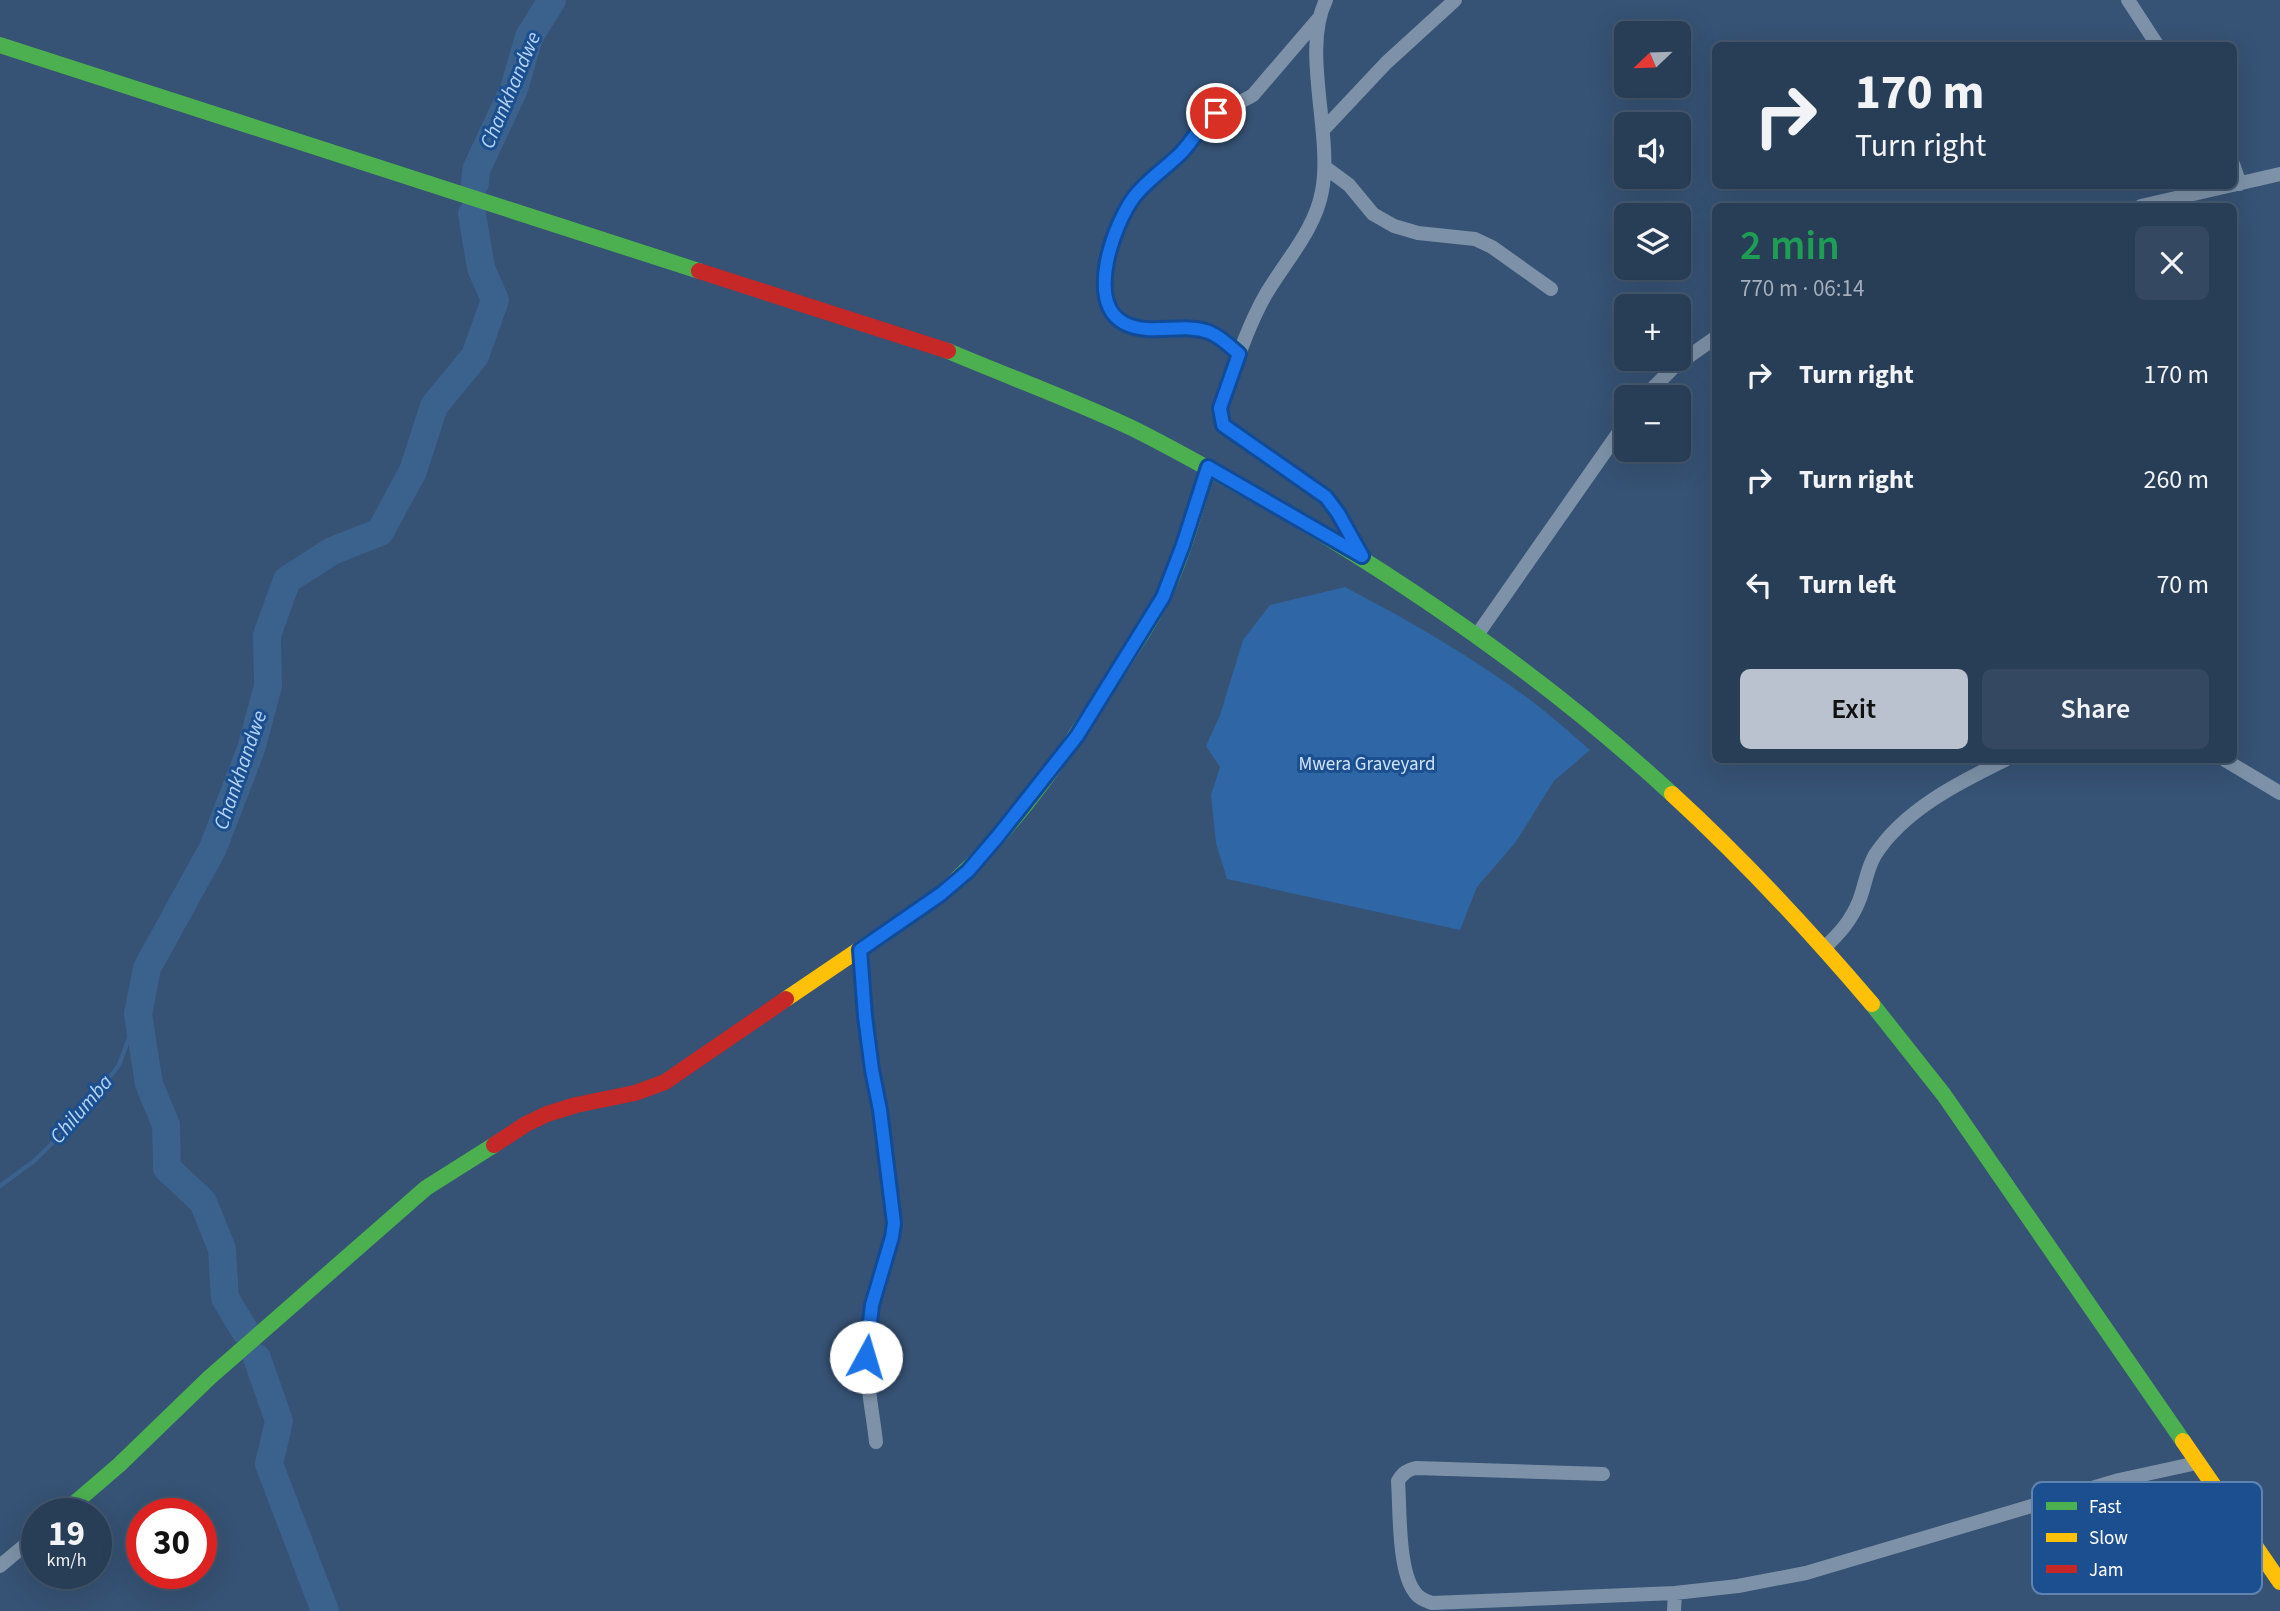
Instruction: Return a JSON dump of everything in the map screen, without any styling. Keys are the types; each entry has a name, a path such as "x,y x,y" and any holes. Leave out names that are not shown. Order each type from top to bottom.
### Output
{"main road":[{"path":"0,45 944,350 1131,428 1208,467 1362,556 1477,635 1627,752 1721,839 1824,948 1889,1024 1944,1096 2211,1482"},
{"path":"81,1498 281,1313 426,1188 526,1124 547,1114 635,1093 665,1082 941,894 968,871 1077,736 1163,597 1208,467"},
{"path":"2262,1556 2280,1582"}],"street":[{"path":"1326,0 1320,17 1317,44 1326,167 1322,193 1312,223 1265,296 1239,354 1220,408 1223,425 1326,497 1362,556"},
{"path":"1322,130 1385,64 1455,0"},
{"path":"2128,0 2155,42"},
{"path":"1239,354 1209,332 1196,329 1151,329 1125,323 1115,316 1108,306 1104,281 1116,231 1135,196 1182,152 1206,120 1253,95 1320,17"},
{"path":"1326,167 1349,185 1373,214 1394,226 1418,233 1475,239 1492,247 1551,289"},
{"path":"2237,185 2280,174"},
{"path":"2237,175 2240,184"},
{"path":"2154,203 2218,189"},
{"path":"1656,385 1675,366 1712,340"},
{"path":"1477,635 1614,439"},
{"path":"1824,948 1850,920 1874,858 1890,835 1940,795 1999,763"},
{"path":"2230,763 2280,793"},
{"path":"860,950 865,1016 894,1223 867,1331 866,1357 876,1442"},
{"path":"2115,1482 2197,1462"},
{"path":"1603,1474 1416,1468 1408,1470 1398,1481 1402,1546 1408,1579 1413,1590 1432,1603 1675,1593 1738,1586 1806,1573 2032,1506"},
{"path":"0,1566 21,1548"},
{"path":"1674,1611 1675,1593"}],"green space":[{"name":"Mwera Graveyard","path":"1345,587 1488,670 1540,708 1590,750 1554,781 1515,843 1477,887 1460,930 1227,879 1216,843 1211,795 1220,767 1206,746 1220,715 1243,640 1270,605"}],"waterway":[{"name":"Chankhandwe","path":"475,183 476,170 514,89 529,37 552,0"},
{"name":"Chankhandwe","path":"245,1331 225,1298 222,1249 203,1202 167,1168 166,1125 149,1084 138,1014 147,968 213,848 251,749 268,686 267,635 287,580 332,551 380,532 413,471 434,406 475,356 495,300 481,268 472,214"},
{"name":"Chilumba","path":"0,1186 33,1162 79,1117 119,1065 138,1014"},
{"path":"257,1358 279,1421 269,1464 325,1611"}],"traffic: fast":[{"path":"0,45 699,271"},
{"path":"948,351 1134,429 1292,516 1392,578 1489,645 1583,717 1672,794"},
{"path":"958,878 1002,833 1041,784 1142,633 1175,570 1208,467"},
{"path":"1872,1004 1944,1095 2183,1441"},
{"path":"81,1498 119,1465 209,1378 426,1188 494,1145"}],"traffic: slow":[{"path":"1672,794 1775,896 1872,1004"},
{"path":"786,999 941,894 958,878"},
{"path":"2183,1441 2211,1482"},
{"path":"2262,1556 2280,1582"}],"traffic: jam":[{"path":"699,271 948,351"},
{"path":"494,1145 547,1114 635,1093 665,1082 786,999"}],"route":[{"path":"866,1357 872,1305 894,1223 865,1016 860,950 941,894 968,871 1077,736 1163,597 1208,467 1362,556 1326,497 1223,425 1220,408 1239,354 1209,332 1196,329 1151,329 1125,323 1115,316 1104,294 1104,281 1116,231 1124,213 1135,196 1182,152 1206,120 1216,113"}]}
